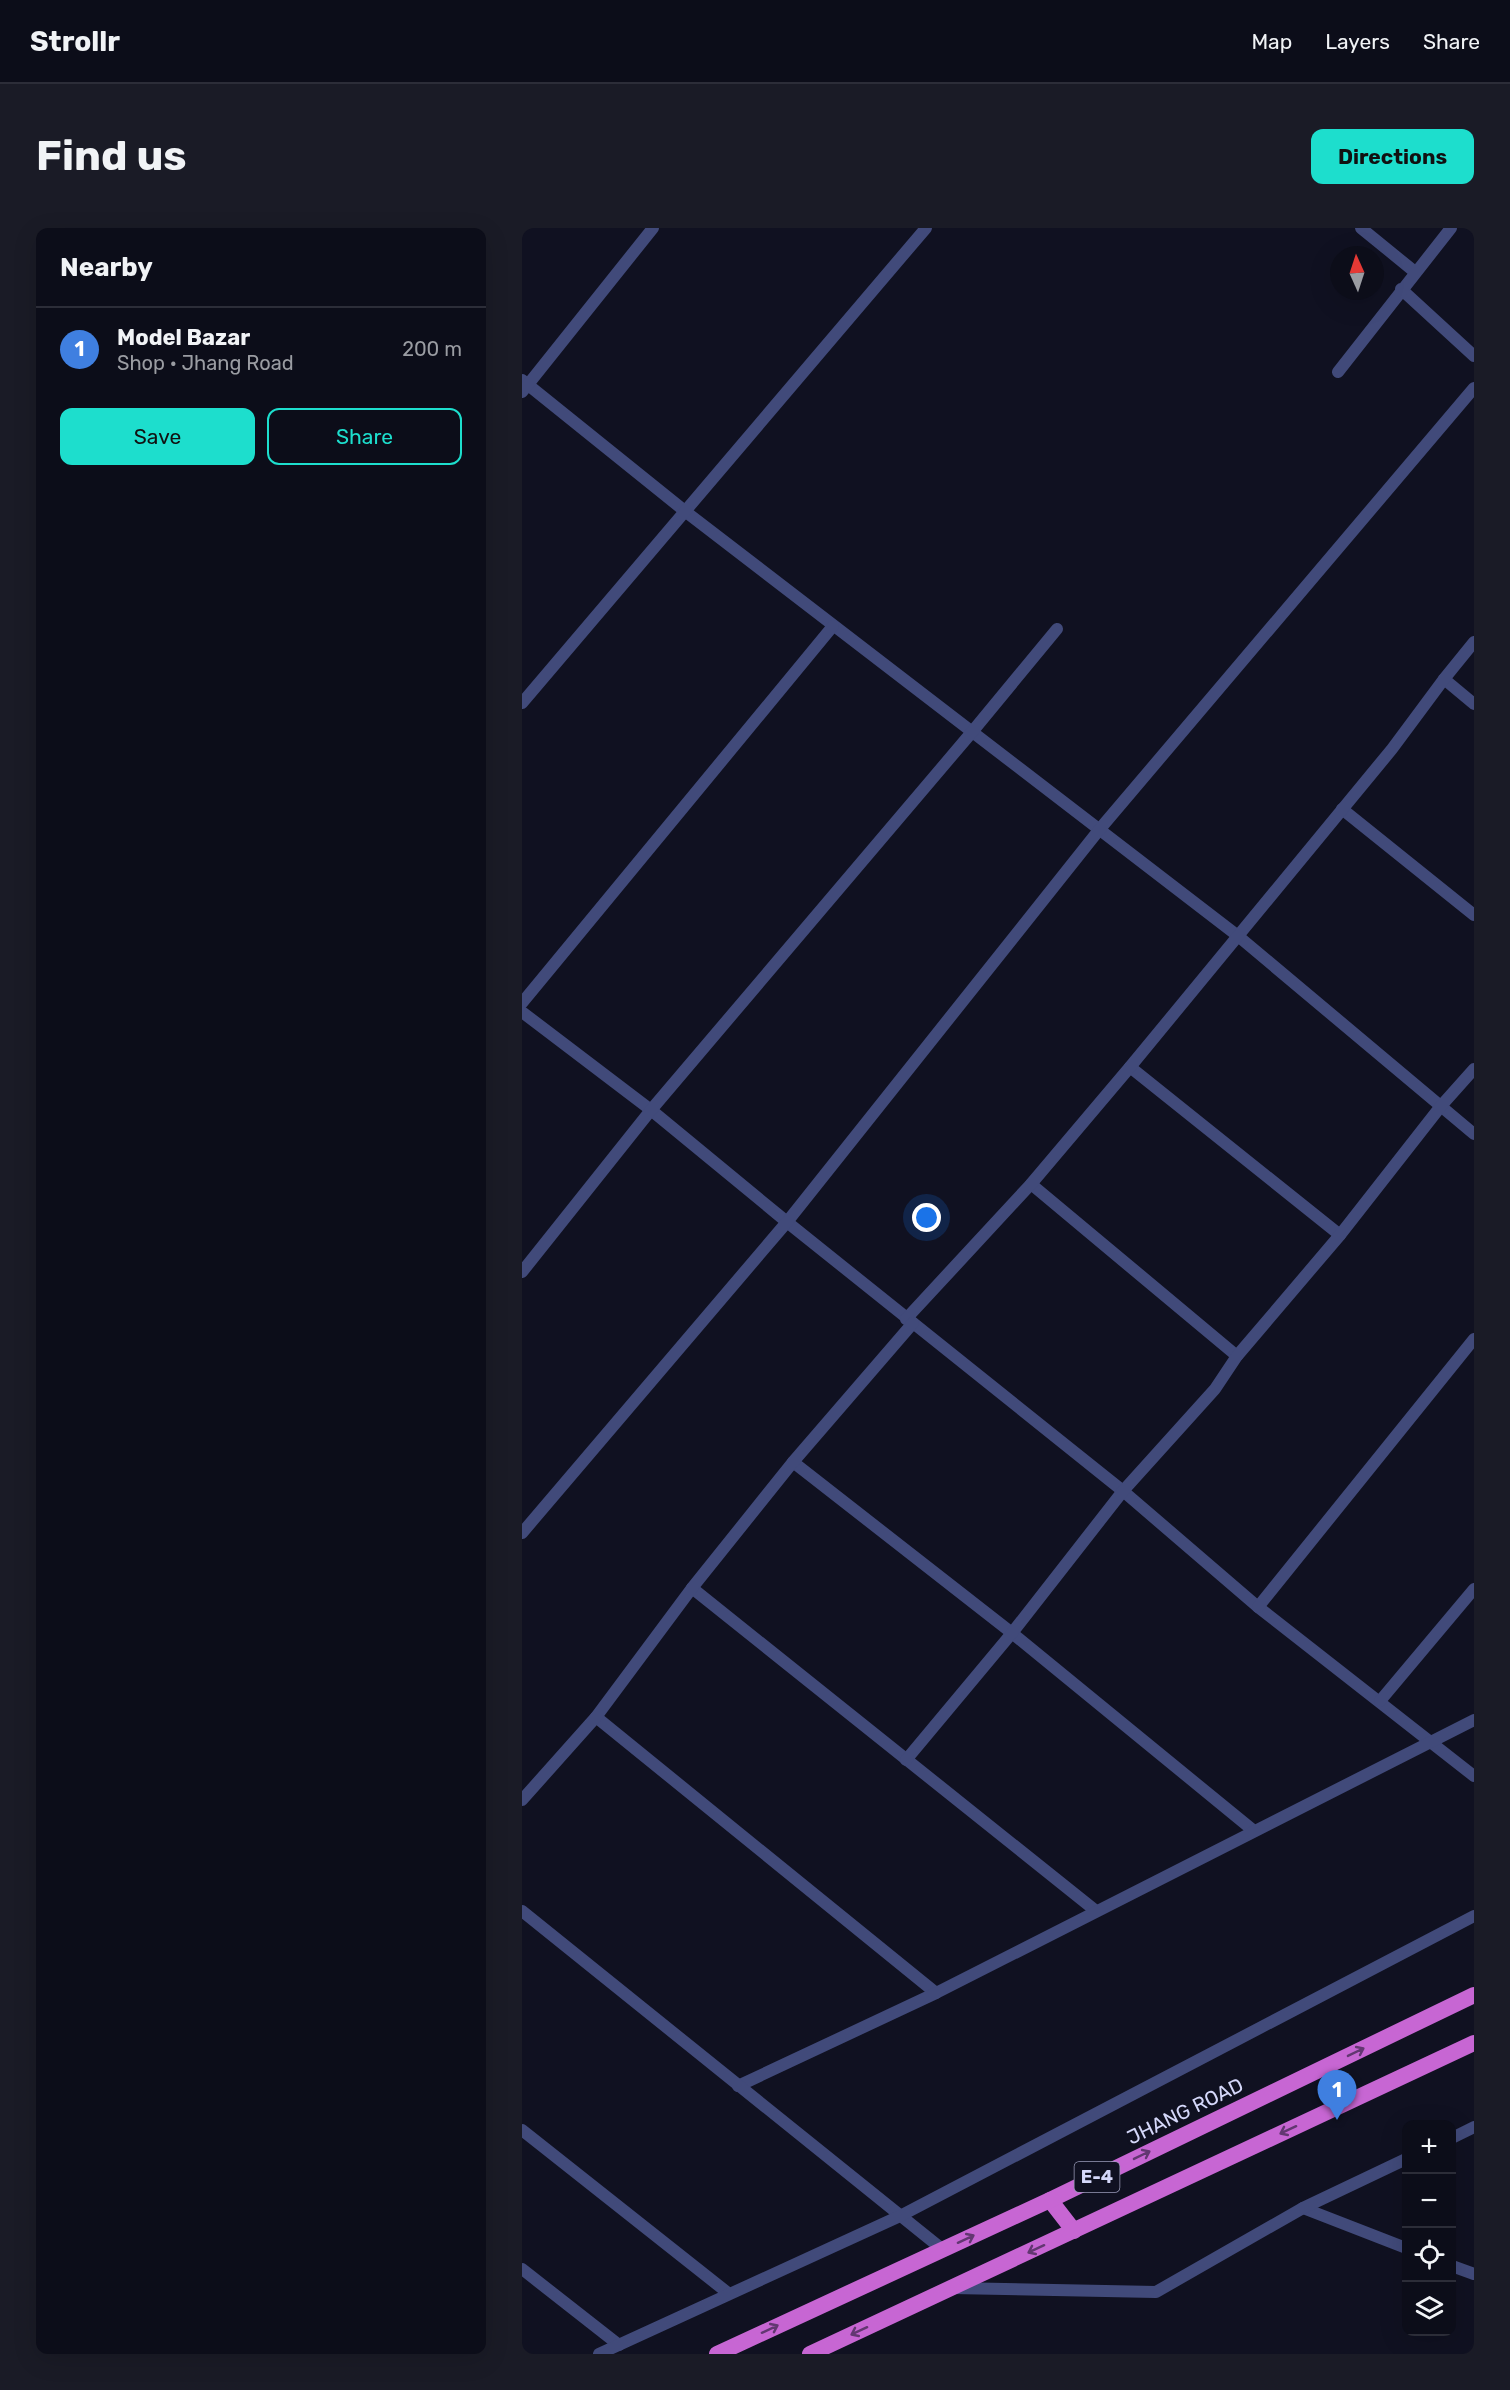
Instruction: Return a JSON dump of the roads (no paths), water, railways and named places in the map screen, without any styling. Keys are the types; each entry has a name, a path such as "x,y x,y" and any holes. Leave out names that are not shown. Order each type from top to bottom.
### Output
{"highway":[{"name":"JHANG ROAD","path":"717,2354 1050,2200 1474,1995"},
{"name":"E-4","path":"810,2354 1474,2043"},
{"path":"1050,2200 1074,2231"}],"street":[{"path":"652,228 524,386 1238,936 1474,1134"},
{"path":"522,703 926,228"},
{"path":"1360,228 1415,272"},
{"path":"1338,372 1451,228"},
{"path":"1401,289 1474,356"},
{"path":"522,1533 787,1222 1099,830 1474,388"},
{"path":"522,1003 833,626"},
{"path":"522,1272 651,1110 1057,629"},
{"path":"522,1800 596,1717 692,1588 793,1462 909,1321 1131,1067 1392,749 1474,642"},
{"path":"1444,679 1474,704"},
{"path":"1342,808 1474,915"},
{"path":"522,1012 651,1110 909,1321 1123,1491 1258,1607 1434,1742 1474,1776"},
{"path":"1131,1067 1340,1235"},
{"path":"906,1760 1012,1633 1123,1491 1215,1389 1237,1356 1340,1235 1474,1069"},
{"path":"1031,1184 1237,1356"},
{"path":"1258,1607 1474,1340"},
{"path":"793,1462 1012,1633 1254,1831"},
{"path":"692,1588 1096,1911"},
{"path":"1380,1701 1474,1589"},
{"path":"596,1717 936,1993"},
{"path":"738,2086 936,1993 1474,1720"},
{"path":"522,1911 942,2249"},
{"path":"599,2354 900,2216 1474,1916"},
{"path":"1456,2136 1474,2127"},
{"path":"522,2130 728,2293"},
{"path":"951,2288 1156,2292 1303,2208 1402,2161"},
{"path":"1303,2208 1402,2246"},
{"path":"1456,2267 1474,2274"},
{"path":"522,2269 618,2345"}],"place":[{"name":"Model Bazar","path":"1337,2120"}]}
